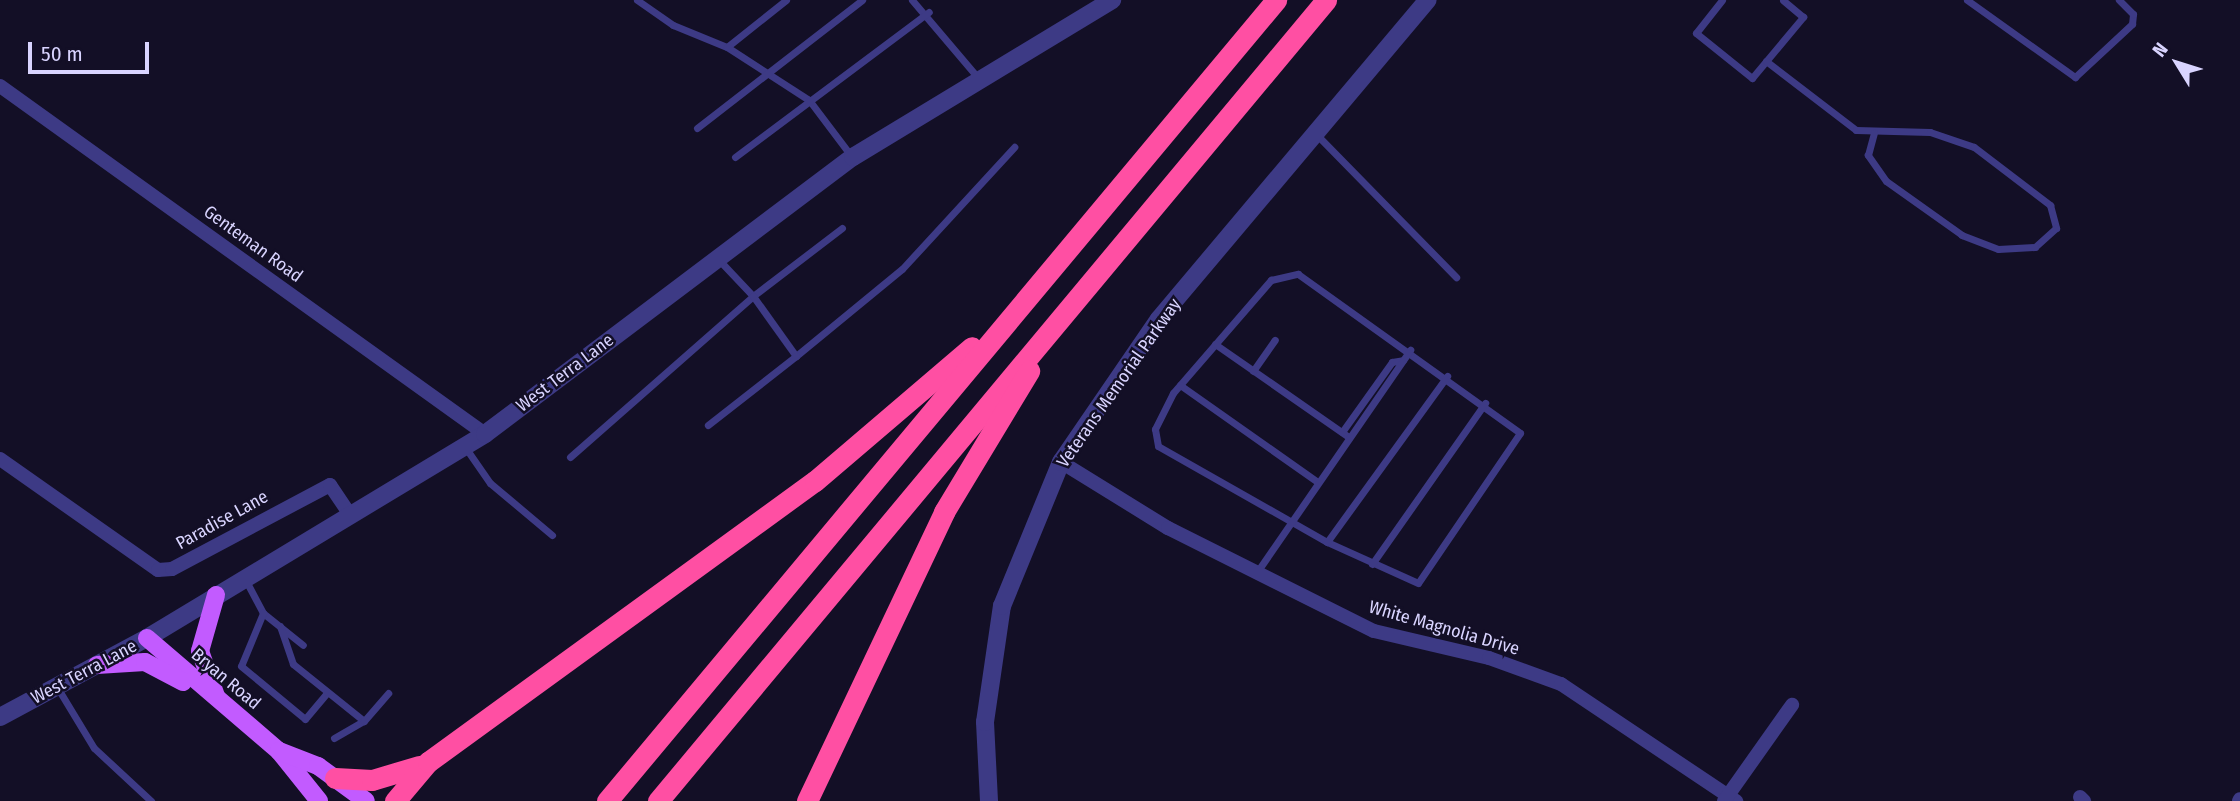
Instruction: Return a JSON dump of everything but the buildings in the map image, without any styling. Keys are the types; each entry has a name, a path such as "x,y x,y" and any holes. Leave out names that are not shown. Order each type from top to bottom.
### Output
{"highway":[{"path":"607,801 1276,0"},
{"path":"658,801 1326,0"},
{"path":"395,801 428,762 814,481 1037,286"},
{"path":"807,801 944,512 1055,324"},
{"path":"335,778 372,780 428,762"}],"main road":[{"path":"216,595 200,651 218,700"},
{"name":"Bryan Road","path":"147,638 279,751 319,801"},
{"path":"97,665 145,662 218,700"},
{"name":"Bryan Road","path":"279,751 335,778 366,801"}],"street":[{"name":"West Terra Lane","path":"0,717 147,638 485,434 716,257 853,157 1112,0"},
{"name":"Veterans Memorial Parkway","path":"989,801 985,722 1002,606 1061,463 1159,319 1428,0"},
{"name":"Genteman Road","path":"0,86 485,434"},
{"name":"Paradise Lane","path":"0,459 158,570 172,569 330,485 350,516"},
{"name":"White Magnolia Drive","path":"1061,463 1257,572 1374,631 1489,658 1561,684 1729,799"},
{"path":"1729,799 1793,705"}],"lane":[{"path":"636,0 673,25 727,47 809,100 853,157"},
{"path":"727,47 786,0"},
{"path":"697,128 862,0"},
{"path":"912,0 929,12 980,79"},
{"path":"1722,0 1696,33 1752,78 1803,17 1783,0"},
{"path":"1967,0 2075,77 2132,24 2133,15 2119,0"},
{"path":"735,157 929,12"},
{"path":"1766,61 1856,130 1930,131 1974,147 2050,205 2056,228 2035,247 1998,248 1962,235 1886,181 1868,155 1874,132"},
{"path":"1315,134 1456,277"},
{"path":"708,425 902,269 1014,147"},
{"path":"570,457 753,296 842,228"},
{"path":"716,257 753,296 796,356"},
{"path":"1289,274 1310,282 1512,422 1520,440 1425,580 1418,583 1372,564 1289,522 1158,446 1159,418 1180,385 1215,344 1271,281 1289,274"},
{"path":"1253,371 1275,340"},
{"path":"1215,344 1345,435"},
{"path":"1257,572 1345,435 1410,350"},
{"path":"1327,542 1447,376"},
{"path":"1180,385 1316,481"},
{"path":"1372,564 1485,403"},
{"path":"465,446 490,483 552,536"},
{"path":"244,579 263,613 303,645"},
{"path":"263,613 241,666 305,719 328,692"},
{"path":"279,626 293,664 364,721"},
{"path":"57,687 93,748 151,801"},
{"path":"334,738 364,721 388,693"}]}
